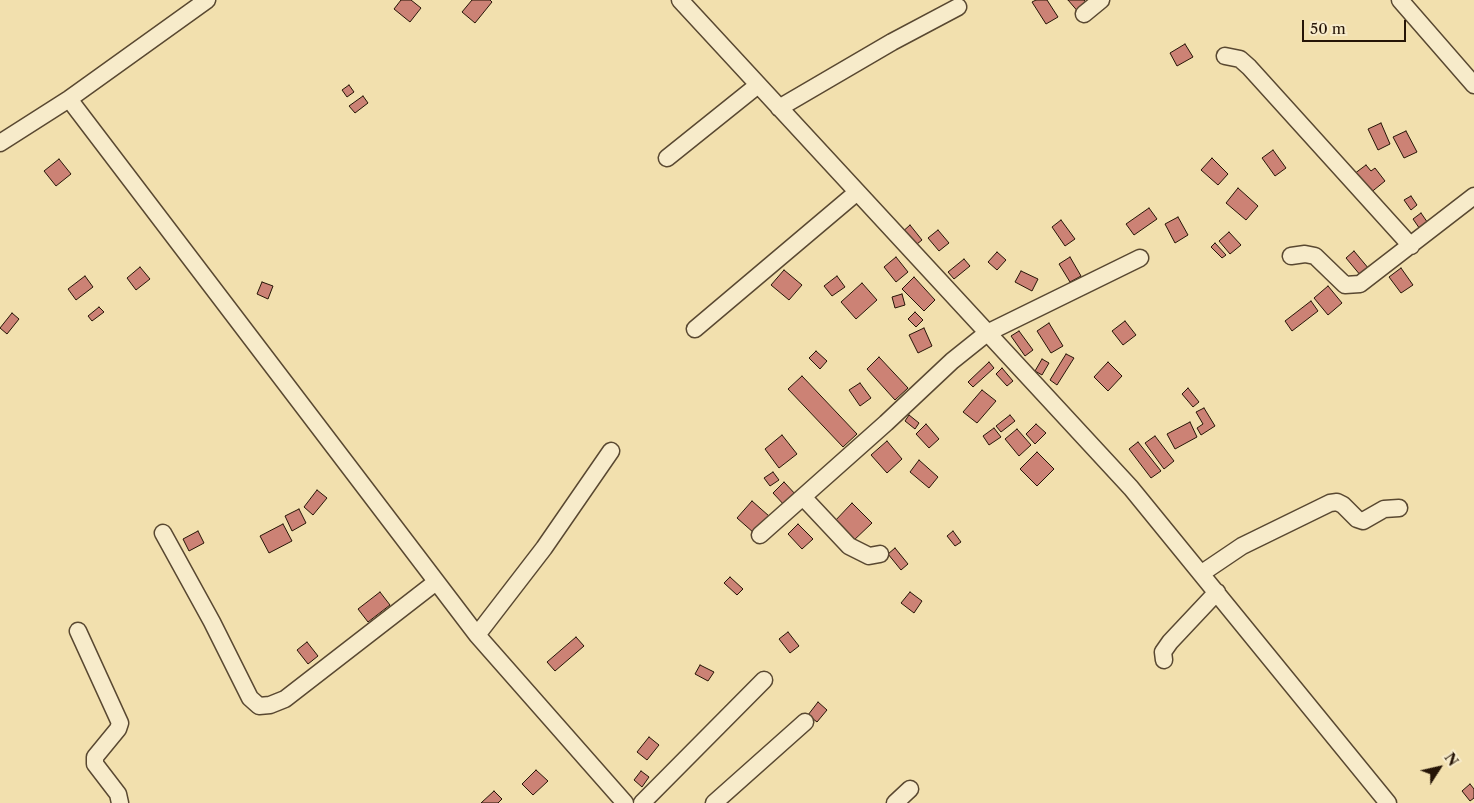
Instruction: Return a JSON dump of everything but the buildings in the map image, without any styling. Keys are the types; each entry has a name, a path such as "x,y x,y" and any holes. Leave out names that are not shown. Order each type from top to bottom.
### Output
{"street":[{"path":"0,143 69,98 207,0"},
{"path":"680,0 856,193 1131,488 1388,803"},
{"path":"1084,14 1101,0"},
{"path":"1400,0 1474,85"},
{"path":"779,108 892,42 958,8"},
{"path":"1225,56 1240,59 1249,67 1410,246"},
{"path":"667,158 758,85"},
{"path":"69,98 477,635 626,803"},
{"path":"695,329 856,193"},
{"path":"1292,256 1305,254 1315,256 1345,285 1354,286 1367,279 1474,196"},
{"path":"760,535 886,423 952,361 987,333 1140,258"},
{"path":"477,635 544,548 611,451"},
{"path":"803,497 849,546 869,556 880,554"},
{"path":"1202,573 1242,546 1330,503 1337,502 1343,505 1357,519 1363,521 1384,509 1398,508"},
{"path":"163,532 212,622 250,698 259,706 285,700 436,582"},
{"path":"1164,660 1164,652 1170,642 1217,592"},
{"path":"78,631 120,723 118,729 94,757 95,764 118,794 120,803"},
{"path":"642,803 764,680"},
{"path":"714,803 805,722"},
{"path":"895,803 910,789"}]}
